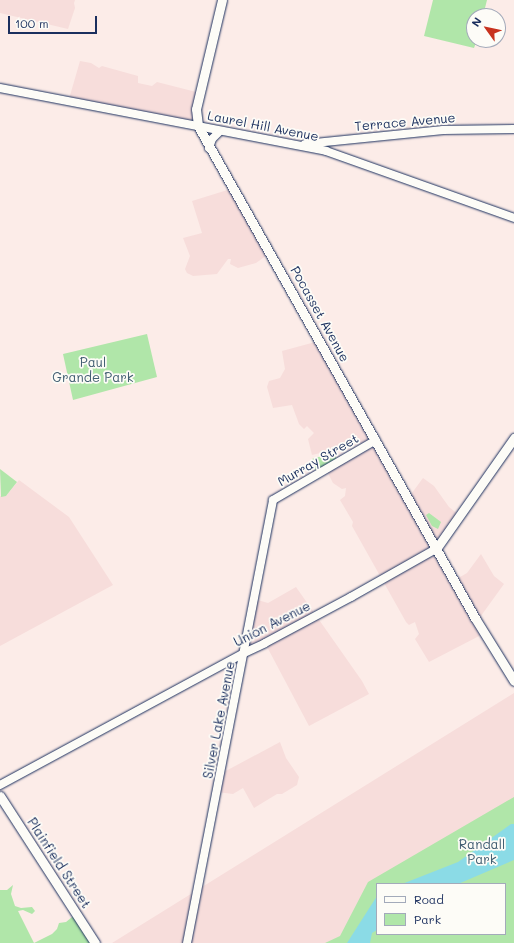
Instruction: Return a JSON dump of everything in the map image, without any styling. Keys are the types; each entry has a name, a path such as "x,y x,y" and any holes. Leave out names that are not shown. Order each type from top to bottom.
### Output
{"main road":[{"name":"Pocasset Avenue","path":"222,0 196,109 198,126 209,148 376,440 436,549 481,628 514,681"},
{"name":"Union Avenue","path":"436,549 514,438"},
{"name":"Plainfield Street","path":"0,796 95,943"}],"street":[{"name":"Laurel Hill Avenue","path":"0,88 298,144 326,151 514,218"},
{"name":"Terrace Avenue","path":"298,144 436,131 514,129"},
{"path":"209,148 212,140 220,130"},
{"name":"Murray Street","path":"273,500 376,440"},
{"name":"Silver Lake Avenue","path":"187,943 273,500"},
{"name":"Union Avenue","path":"0,785 244,652 265,644 436,549"}],"shaded area":[{"path":"0,0 75,0 75,8 68,29 0,13"},
{"path":"80,61 91,63 99,68 102,66 138,76 138,83 152,86 157,82 200,93 200,126 69,99"},
{"path":"234,188 270,253 256,263 238,268 230,264 231,259 228,259 217,274 193,276 187,273 185,269 190,256 183,238 202,233 192,201"},
{"path":"319,341 409,497 423,478 434,486 449,507 459,515 436,548 455,580 467,573 481,554 494,576 504,584 478,620 483,634 429,662 415,639 419,634 415,622 409,625 406,622 352,526 353,522 340,500 345,496 346,488 342,489 333,483 326,469 366,442 312,455 308,439 314,433 307,426 304,429 299,424 292,405 273,408 267,387 269,381 280,378 285,369 282,351"},
{"path":"19,480 69,517 113,585 0,646 0,496 6,496"},
{"path":"296,587 362,681 369,694 309,726 265,643 245,651 254,599 268,603"},
{"path":"514,693 514,824 379,883 376,883 376,886 347,943 112,943"},
{"path":"280,742 286,758 299,777 297,785 282,794 277,794 254,808 243,788 233,794 217,792 222,773"}],"green space":[{"path":"433,0 487,0 485,8 466,8 466,46 424,36"},
{"name":"Paul Grande Park","path":"147,334 157,377 73,400 63,354"},
{"path":"334,452 337,460 316,471 312,459"},
{"path":"0,469 17,482 6,496 1,497"},
{"path":"429,513 441,522 438,529 432,526 426,515"},
{"name":"Randall Park","path":"514,797 514,943 325,943 340,936 368,882"},
{"path":"13,885 11,894 15,906 21,908 32,907 35,911 32,914 23,910 18,911 34,943 0,943 0,890 7,890"},
{"path":"77,913 98,943 34,943 52,934 57,929 59,923 66,922"}],"water":[{"path":"511,824 514,824 514,860 460,883 405,883 458,862"},
{"path":"376,898 376,931 372,933 370,943 347,943"}]}
